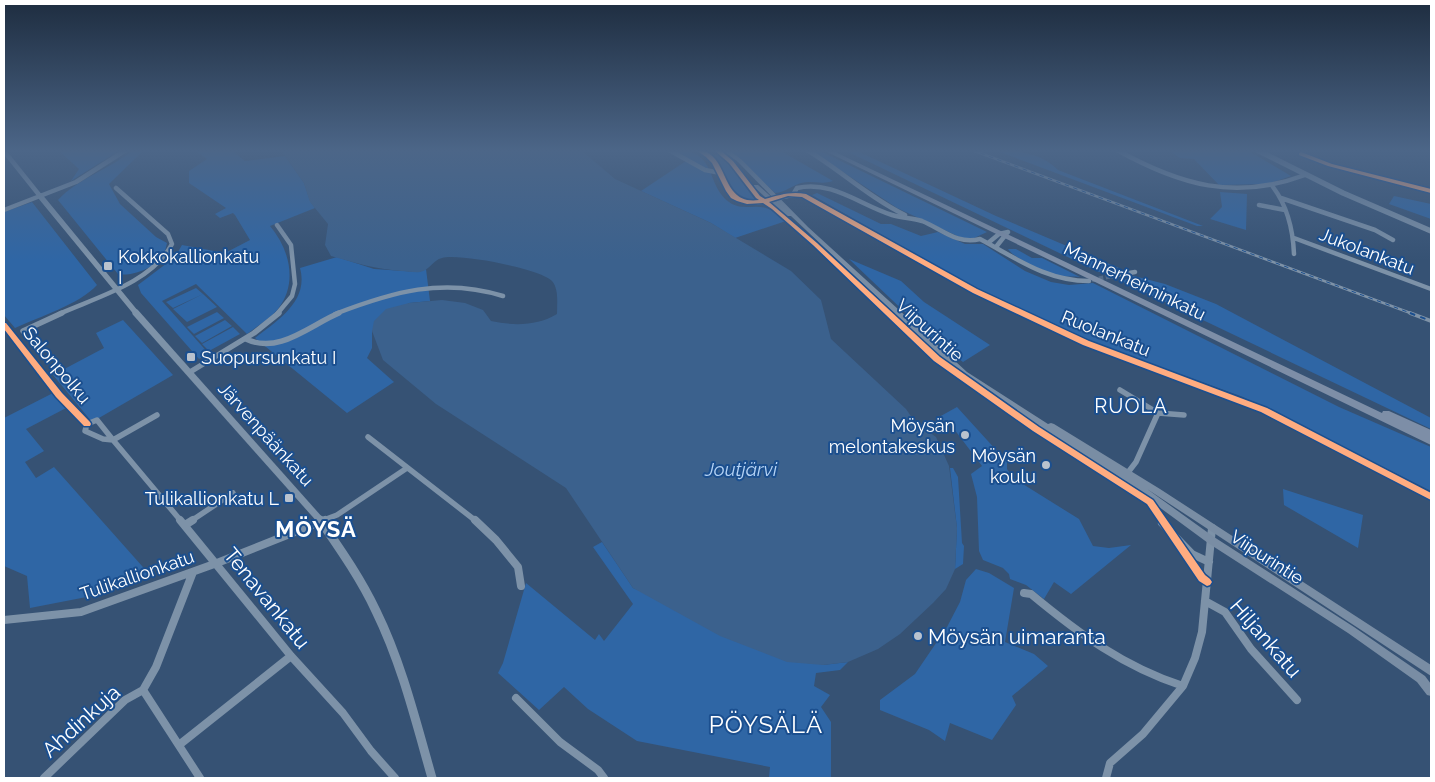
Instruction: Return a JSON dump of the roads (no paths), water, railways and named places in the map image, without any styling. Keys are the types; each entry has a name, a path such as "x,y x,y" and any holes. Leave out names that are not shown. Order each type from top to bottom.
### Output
{"main road":[{"name":"Viipurintie","path":"761,186 772,199 964,374 1033,418 1073,438 1126,475 1211,540 1350,630 1421,679 1431,691"},
{"name":"Mannerheiminkatu","path":"903,186 1431,434"},
{"name":"Mannerheiminkatu","path":"909,186 1431,441"},
{"name":"Viipurintie","path":"1126,475 1212,528 1431,671"}],"street":[{"name":"Järvenpäänkatu","path":"33,186 109,280 114,289 322,521 376,611 402,675 432,778"},
{"path":"4,210 61,186"},
{"path":"727,186 731,194 738,200 754,203 794,193 797,188 802,186"},
{"path":"819,186 894,216 914,218"},
{"path":"862,186 891,208 966,242 980,239 996,247 1014,260 1046,276 1071,282 1089,281"},
{"path":"1212,186 1239,190 1273,187 1281,198 1294,238 1294,254"},
{"path":"1329,186 1431,230"},
{"path":"23,331 114,289 150,270 164,259 172,244 168,234 116,188"},
{"name":"Ruolankatu","path":"794,193 809,197 897,249 975,291 1086,343 1263,410 1431,497"},
{"path":"1281,198 1375,230 1393,240"},
{"path":"1259,205 1285,210"},
{"path":"190,372 246,339 283,310 292,296 295,284 291,245 277,225"},
{"path":"988,243 1004,234"},
{"path":"996,247 1004,234"},
{"name":"Jukolankatu","path":"1294,238 1431,289"},
{"path":"1112,276 1135,272"},
{"path":"246,339 260,344 303,334 333,315 392,295 443,285 489,290 503,296"},
{"path":"1120,390 1158,413 1184,415"},
{"path":"1126,475 1158,413"},
{"name":"Tenavankatu","path":"157,415 113,440 217,563 291,656 343,713 371,751 395,778"},
{"path":"368,437 473,518 496,540 518,567 521,586"},
{"name":"Tulikallionkatu","path":"4,620 81,612 194,572 322,521 351,506 406,468"},
{"path":"185,525 233,493"},
{"path":"1162,523 1192,554 1208,562"},
{"path":"1106,778 1110,763 1144,734 1183,686 1195,658 1202,632 1212,528"},
{"path":"194,572 156,667 143,690 200,778"},
{"path":"1024,593 1031,594 1095,646 1141,671 1183,686"},
{"name":"Hiljankatu","path":"1205,601 1225,612 1251,649 1297,700"},
{"path":"179,744 291,656"},
{"name":"Ahdinkuja","path":"44,778 125,700 143,690"},
{"path":"516,698 560,742 598,770 604,778"}],"water":[{"name":"Joutjärvi","path":"305,186 631,186 711,223 791,271 821,300 831,339 906,409 915,422 936,437 949,466 957,528 955,569 946,589 900,634 878,649 848,662 823,665 787,662 720,636 633,588 566,488 436,404 383,360 372,331 374,321 386,309 409,303 442,300 465,303 483,310 491,321 525,324 541,321 557,314 557,292 552,281 545,276 517,267 465,258 442,258 423,271 415,272 374,267 331,256 325,245 328,224 310,202"}],"tunnel":[{"path":"1092,280 1112,276"}],"railway":[{"path":"1070,186 1413,314"},
{"path":"1410,313 1431,321"}],"place":[{"name":"Kokkokallionkatu I","path":"108,266"},
{"name":"Suopursunkatu I","path":"191,357"},
{"name":"Möysän melontakeskus","path":"965,435"},
{"name":"Möysän koulu","path":"1046,465"},
{"name":"Tulikallionkatu L","path":"289,498"},
{"name":"Möysän uimaranta","path":"918,636"}],"district":[{"name":"RUOLA","path":"1131,406"},
{"name":"MÖYSÄ","path":"316,529"},
{"name":"PÖYSÄLÄ","path":"766,724"}]}
